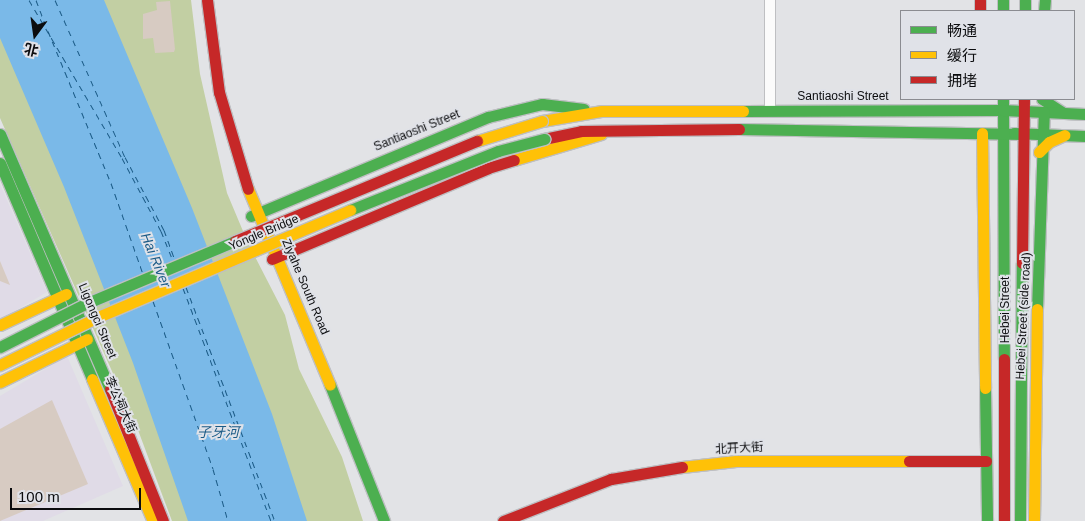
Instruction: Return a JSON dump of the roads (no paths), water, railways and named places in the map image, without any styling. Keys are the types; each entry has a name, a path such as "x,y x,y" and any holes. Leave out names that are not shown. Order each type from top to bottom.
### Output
{"main road":[{"name":"Ziyahe South Road","path":"199,0 212,96 225,148 275,258 384,521"},
{"name":"Ziyahe South Road","path":"207,0 220,92 234,149 254,214"},
{"name":"Hebei Street","path":"1004,521 1003,133 1010,108 1022,100"},
{"name":"Santiaoshi Street","path":"254,214 488,117 542,104 602,111 770,111 981,105 1010,108 1043,103 1065,113 1085,114"},
{"name":"Hebei Street (side road)","path":"1034,521 1034,382 1044,131 1043,103"},
{"path":"981,105 986,130 982,165 987,521"},
{"name":"Hebei Street","path":"1010,108 1023,134 1020,222 1020,521"},
{"path":"986,130 1010,108 1044,131"},
{"name":"Santiaoshi Street","path":"542,121 602,111"},
{"name":"Yongle Bridge","path":"0,347 85,304 360,188 482,139 542,121"},
{"path":"275,258 488,168 612,129 963,133 986,130 1023,134 1044,131 1085,136"},
{"name":"Yongle Bridge","path":"0,365 98,317 401,189 498,151 581,131 612,129"},
{"name":"Ligongci Street","path":"0,134 90,338 163,521"},
{"path":"1021,197 1030,166 1043,147 1066,135"},
{"name":"李公祠大街","path":"0,163 153,521"},
{"name":"Ziyahe South Road","path":"275,258 375,521"},
{"path":"0,325 69,292"},
{"path":"0,382 42,358 90,338"},
{"name":"北开大街","path":"502,521 611,479 679,467 736,461 986,461"}],"street":[{"path":"770,0 770,111"}],"water":[{"name":"子牙河","path":"0,0 104,0 192,208 272,414 307,521 188,521 133,363 64,187 0,38"}],"water label":[{"name":"Hai River","path":"156,260"}]}
